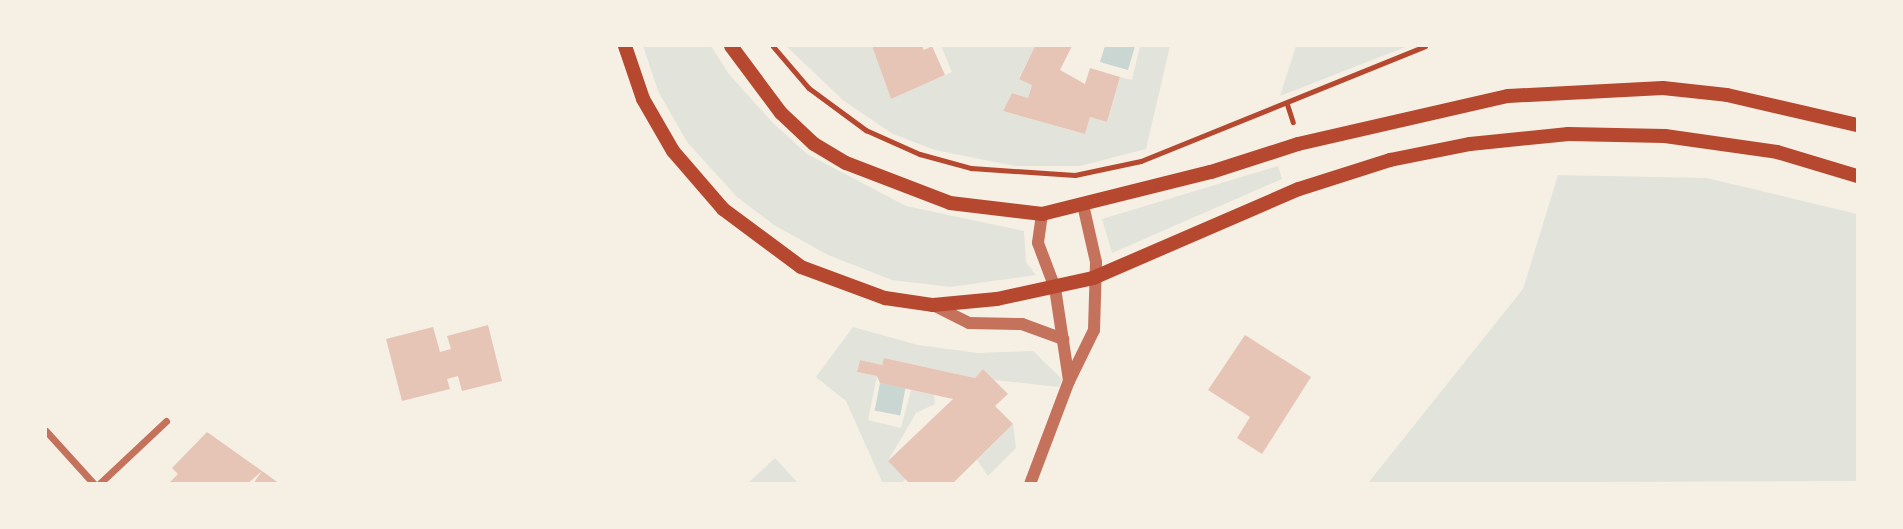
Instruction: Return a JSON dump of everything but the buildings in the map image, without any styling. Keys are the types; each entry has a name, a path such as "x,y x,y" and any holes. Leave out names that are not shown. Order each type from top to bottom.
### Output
{"main road":[{"path":"625,46 643,99 673,151 723,209 801,267 886,298 933,305 1055,288 1093,278 1299,189 1390,160 1470,144 1568,134 1665,136 1777,152 1857,176"},
{"path":"731,46 781,113 814,144 846,163 950,203 1042,214 1083,205 1298,144 1508,96 1663,88 1727,95 1857,125"}],"street":[{"path":"1030,484 1069,381 1094,330 1094,242 1083,205"},
{"path":"1042,214 1038,243 1055,288 1069,381"},
{"path":"933,305 969,323 1022,324 1063,339"},
{"path":"46,431 97,484 166,421"}],"path":[{"path":"773,46 809,88 866,130 920,155 1021,174 1075,175 1141,160 1425,46"},
{"path":"1287,103 1295,128"}],"shaded area":[{"path":"643,46 711,46 729,74 772,122 807,154 906,206 1024,231 1026,262 1036,275 950,287 892,280 828,255 774,225 737,197 687,142 658,91"},
{"path":"786,46 872,46 891,99 952,72 941,46 1035,46 1019,78 1032,85 1028,98 1012,93 1003,111 1085,134 1090,117 1107,122 1120,77 1132,80 1140,46 1170,46 1146,149 1080,166 1015,166 935,150 893,134 844,101"},
{"path":"1105,46 1135,46 1128,70 1100,62"},
{"path":"1296,46 1408,46 1280,96"},
{"path":"1278,166 1282,179 1112,253 1102,219"},
{"path":"1558,175 1707,178 1857,214 1857,481 1368,483 1523,289"},
{"path":"853,327 918,345 978,353 1033,351 1062,379 1059,387 994,380 983,369 975,378 884,358 882,365 860,360 857,372 877,376 868,420 901,428 911,390 934,395 935,404 916,413 888,461 906,479 901,483 883,484 846,401 816,377"},
{"path":"880,383 906,388 900,415 875,410"},
{"path":"1013,424 1016,448 988,476 977,460"},
{"path":"775,458 798,483 748,483"}]}
